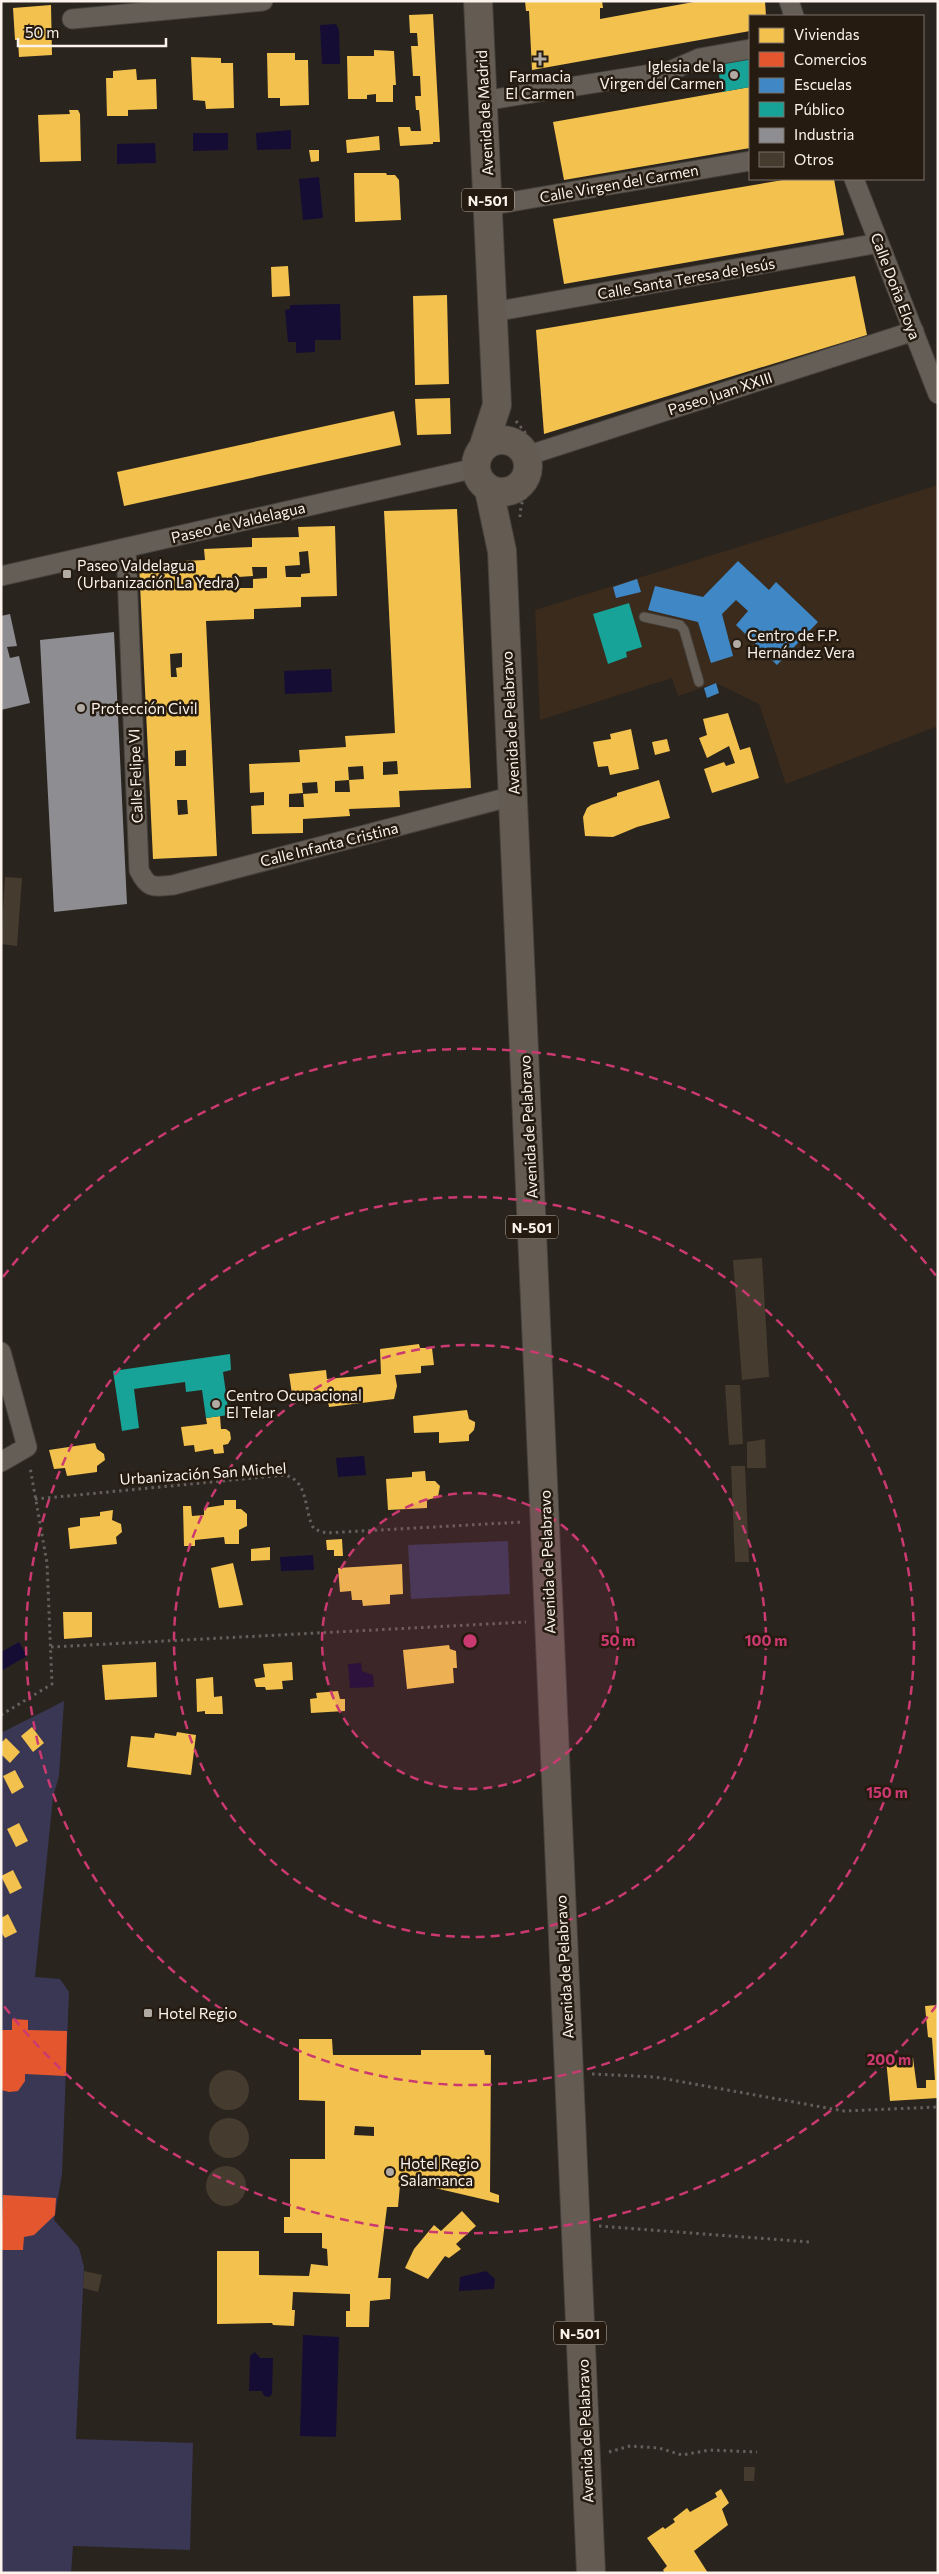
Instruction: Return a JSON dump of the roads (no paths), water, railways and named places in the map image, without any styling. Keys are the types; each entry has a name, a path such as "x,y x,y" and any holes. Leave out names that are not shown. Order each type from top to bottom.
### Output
{"highway":[{"name":"Avenida de Madrid","path":"478,1 497,405 490,474"},
{"name":"Avenida de Madrid","path":"497,405 521,450"},
{"path":"490,474 498,440 521,450"},
{"name":"N-501","path":"490,474 522,484 527,476 521,450"},
{"name":"Avenida de Pelabravo","path":"490,474 502,551 591,2573"}],"street":[{"path":"72,19 200,4 263,1"},
{"path":"789,1 794,15"},
{"path":"483,100 670,71 700,58 749,49"},
{"name":"Calle Virgen del Carmen","path":"487,206 749,161"},
{"name":"Calle Doña Eloya","path":"854,180 914,331 930,353 938,394"},
{"name":"Calle Santa Teresa de Jesús","path":"493,312 879,243"},
{"name":"Paseo Juan XXIII","path":"521,450 914,331"},
{"name":"Paseo de Valdelagua","path":"1,576 126,548 490,474"},
{"name":"Calle Felipe VI","path":"126,548 139,870 145,882"},
{"name":"Calle Infanta Cristina","path":"145,882 153,887 173,885 513,796"},
{"path":"1,1352 27,1447 1,1462"}],"lane":[{"path":"644,617 680,625 684,630 699,682"}],"place":[{"name":"Farmacia El Carmen","path":"540,59"},
{"name":"Iglesia de la Virgen del Carmen","path":"734,75"},
{"name":"Paseo Valdelagua (Urbanización La Yedra)","path":"67,574"},
{"name":"Centro de F.P. Hernández Vera","path":"737,644"},
{"name":"Protección Civil","path":"81,708"},
{"name":"Centro Ocupacional El Telar","path":"216,1404"},
{"name":"Hotel Regio","path":"148,2013"},
{"name":"Hotel Regio Salamanca","path":"390,2172"}]}
